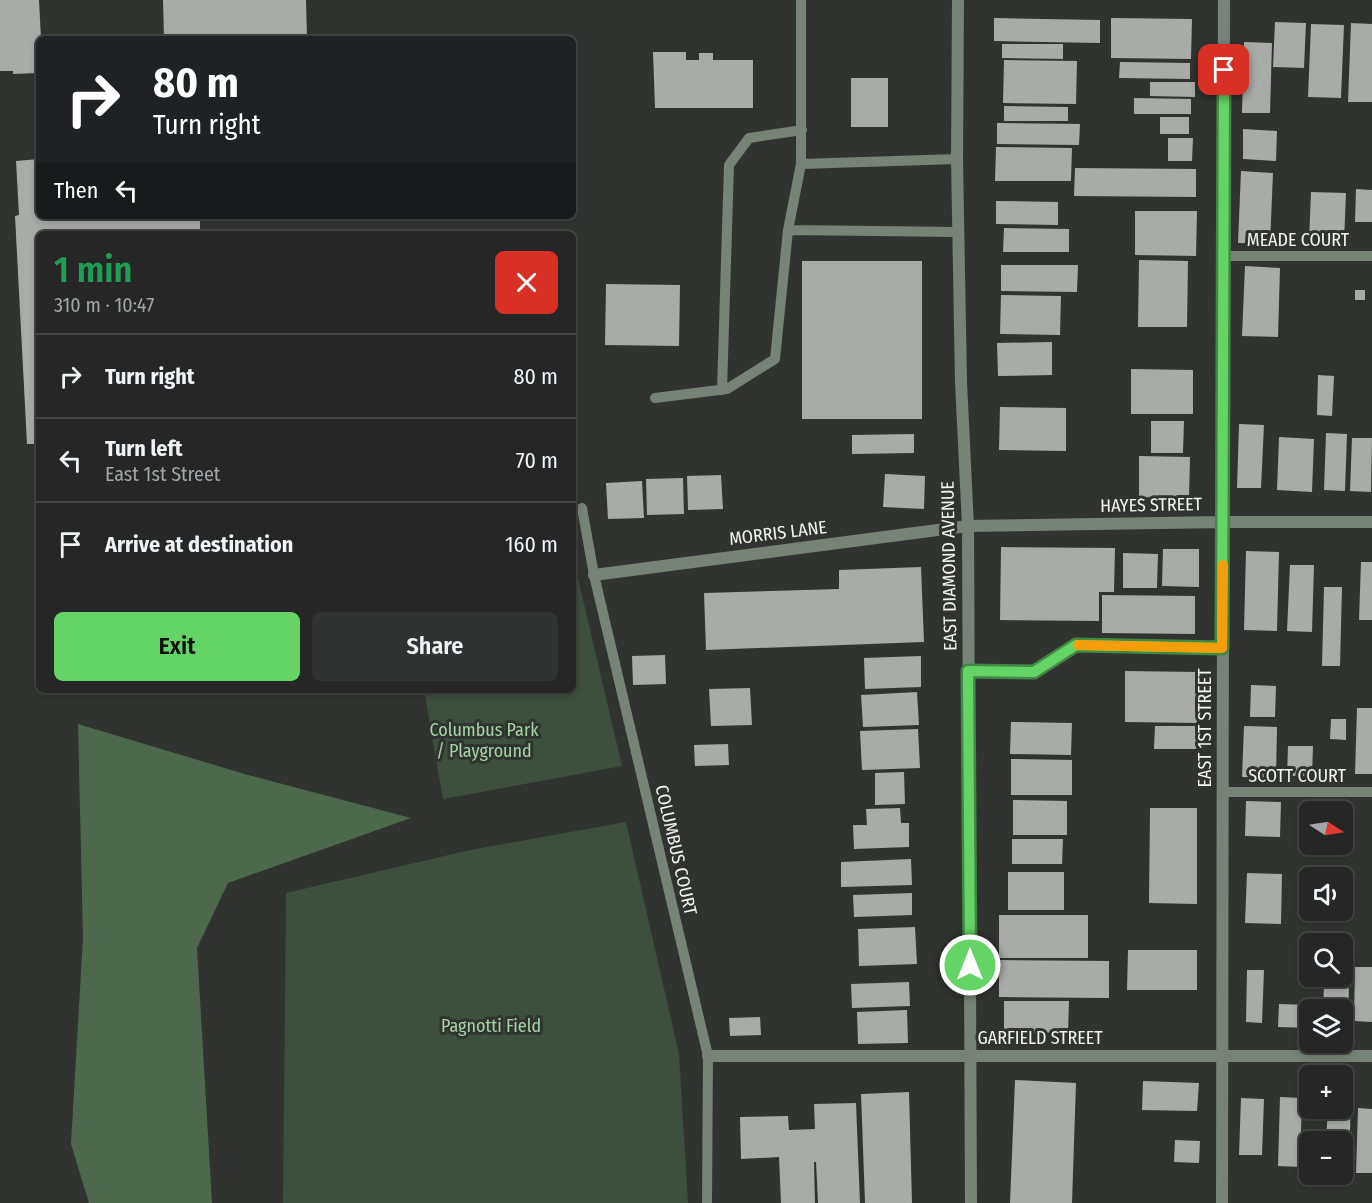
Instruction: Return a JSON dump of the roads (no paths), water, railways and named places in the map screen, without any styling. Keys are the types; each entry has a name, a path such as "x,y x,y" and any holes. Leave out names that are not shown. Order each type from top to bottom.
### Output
{"street":[{"name":"EAST DIAMOND AVENUE","path":"958,0 958,231 961,382 968,526 971,1203"},
{"name":"EAST 1ST STREET","path":"1222,1203 1224,0"},
{"name":"HAYES STREET","path":"968,526 1372,522"},
{"name":"MORRIS LANE","path":"594,575 968,526"},
{"name":"GARFIELD STREET","path":"708,1056 1372,1056"}],"lane":[{"path":"655,398 727,389 775,359 788,230 801,165 801,0"},
{"path":"722,390 729,165 749,138 802,130"},
{"path":"801,165 957,159"},
{"path":"788,230 958,231"},
{"name":"MEADE COURT","path":"1223,256 1372,256"},
{"name":"COLUMBUS COURT","path":"582,508 594,575 708,1056 707,1203"},
{"path":"968,671 1034,672 1076,645 1222,648"},
{"name":"SCOTT COURT","path":"1223,792 1372,792"}],"park label":[{"name":"Columbus Park / Playground","path":"484,740"},
{"name":"Pagnotti Field","path":"491,1026"}]}
